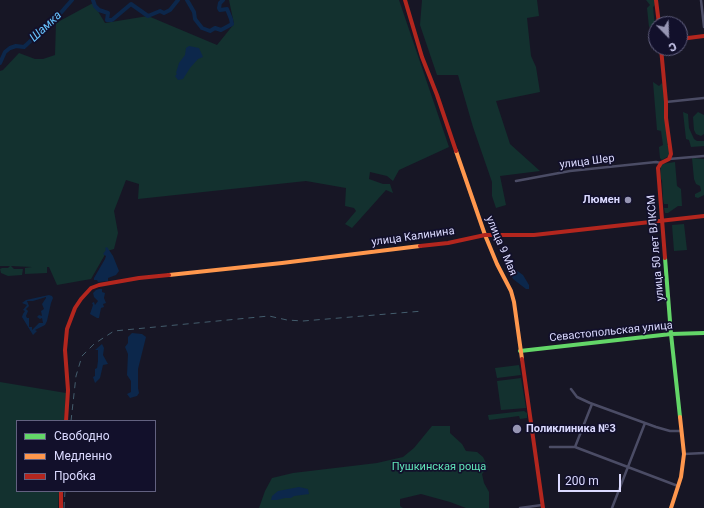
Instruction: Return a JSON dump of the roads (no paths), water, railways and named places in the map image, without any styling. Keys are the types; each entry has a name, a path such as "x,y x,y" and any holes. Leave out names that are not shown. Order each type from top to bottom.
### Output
{"street":[{"name":"улица 9 Мая","path":"405,0 422,57 437,95 485,235 513,296 542,506"},
{"path":"656,0 658,16"},
{"path":"701,0 704,27"},
{"path":"688,37 704,36"},
{"path":"662,56 666,118 671,154 669,159"},
{"path":"666,102 704,98"},
{"path":"661,163 669,159 704,156"},
{"name":"улица Шер","path":"516,181 570,172 656,162 661,163"},
{"name":"улица 50 лет ВЛКСМ","path":"661,163 658,168 671,334 684,454 678,486 671,508"},
{"name":"улица Калинина","path":"66,420 68,390 66,339 70,318 81,299 91,288 99,285 125,280 448,243 485,235 534,234 704,216"},
{"name":"Севастопольская улица","path":"520,351 671,334 704,333"},
{"path":"571,389 577,397 592,404 670,431 681,431"},
{"path":"575,447 592,404"},
{"path":"612,508 646,423"},
{"path":"550,447 575,447 678,486"},
{"path":"684,454 704,453"},
{"path":"61,492 61,508"},
{"path":"520,508 542,506"}],"water":[{"path":"189,46 199,48 203,57 198,59 183,79 178,80 175,76 177,74 179,63 185,55 186,48"},
{"path":"107,247 113,256 119,271 116,275 108,278 108,281 98,282 97,280 94,280 94,278 105,259 106,256 103,254 106,250 105,248"},
{"path":"516,270 523,275 529,285 529,289 526,289 513,279 511,275"},
{"path":"99,289 102,289 102,292 105,293 104,298 106,303 103,304 104,307 101,308 99,318 97,318 90,314 93,305 92,303 94,302 95,305 98,301 94,297 93,293"},
{"path":"49,295 53,298 45,325 35,330 37,331 33,335 22,317 25,311 23,310 27,305 22,303 26,300","holes":["46,297 42,304 44,309 41,311 42,316 39,315 37,317 40,319 42,318 43,323 39,323 32,330 32,327 29,327 29,318 26,316 28,311 26,309 29,306 27,301 33,301"]},
{"path":"132,333 142,334 146,337 138,369 139,393 137,396 130,398 127,394 131,392 131,381 127,375 128,354 125,347 128,343 128,337"},
{"path":"102,344 104,348 103,355 108,364 103,365 100,378 95,383 93,377 95,376 95,369 97,368 98,350 95,350"},
{"path":"299,487 308,489 309,494 271,500 272,496 278,491"}],"waterway":[{"name":"Шамка","path":"0,63 5,52 16,46 24,47 44,27 51,24 72,0"},
{"name":"Шамка","path":"93,0 95,6 99,10 108,13 107,20 112,20 131,4 148,16 160,11 164,13 170,10 178,0"},
{"name":"Шамка","path":"187,0 194,12 195,19 202,28 210,31 215,28 221,30 232,24 227,9 220,10 219,8 220,3 223,0"}],"railway":[{"path":"71,420 76,376 82,356 94,344 114,331 269,316 287,320 303,321 423,311"},
{"path":"64,508 65,492"}],"place":[{"name":"Люмен","path":"628,200"},
{"name":"Поликлиника №3","path":"517,429"}],"park label":[{"name":"Пушкинская роща","path":"439,467"}]}
